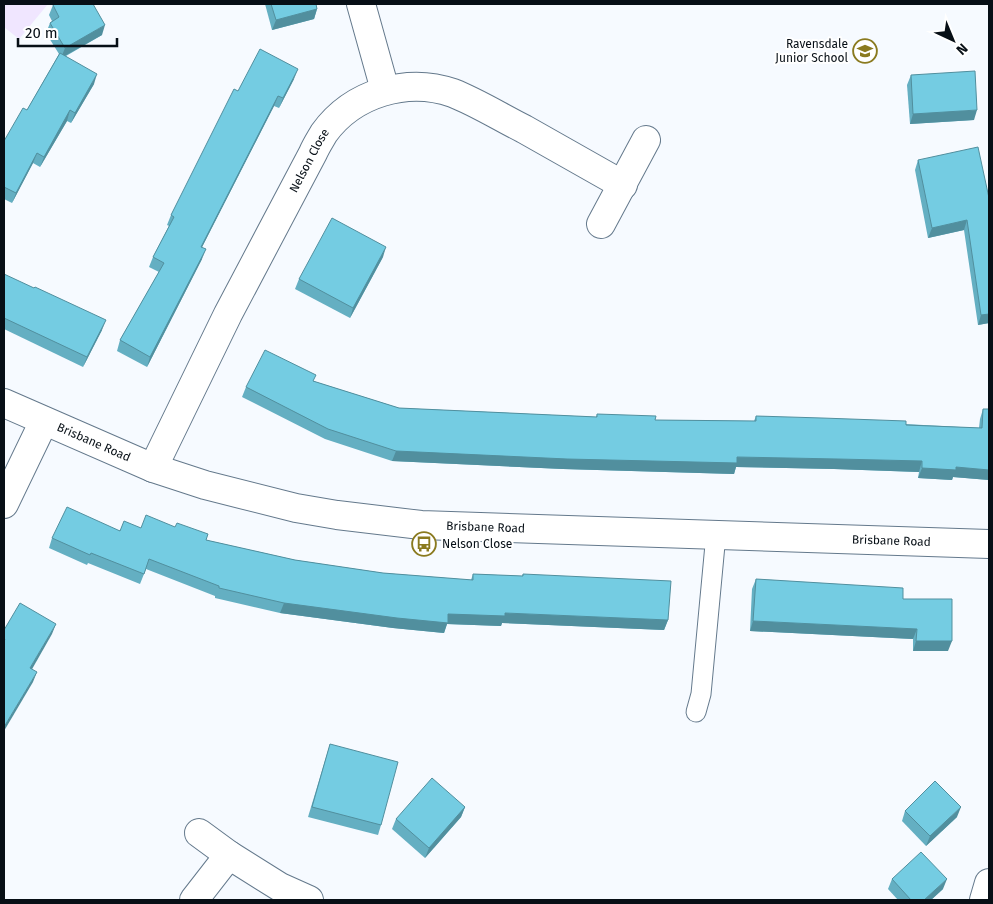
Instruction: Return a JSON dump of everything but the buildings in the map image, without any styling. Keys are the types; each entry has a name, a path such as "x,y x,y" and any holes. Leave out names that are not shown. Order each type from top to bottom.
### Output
{"street":[{"path":"361,4 385,90"},
{"name":"Nelson Close","path":"153,468 228,314 321,139 345,112 362,100 385,90 413,87 451,93 478,104 623,185"},
{"path":"601,224 646,140"},
{"name":"Brisbane Road","path":"4,403 153,468 256,499 312,511 420,525 989,544"},
{"path":"4,504 44,421"},
{"path":"199,832 229,855 280,887 309,900"},
{"path":"194,900 229,855"},
{"path":"984,900 989,883"}],"lane":[{"path":"696,712 701,694 716,534"}],"shaded area":[{"path":"4,4 48,4 19,39 4,27"}],"place":[{"name":"Ravensdale Junior School","path":"865,51"},
{"name":"Nelson Close","path":"424,544"}]}
